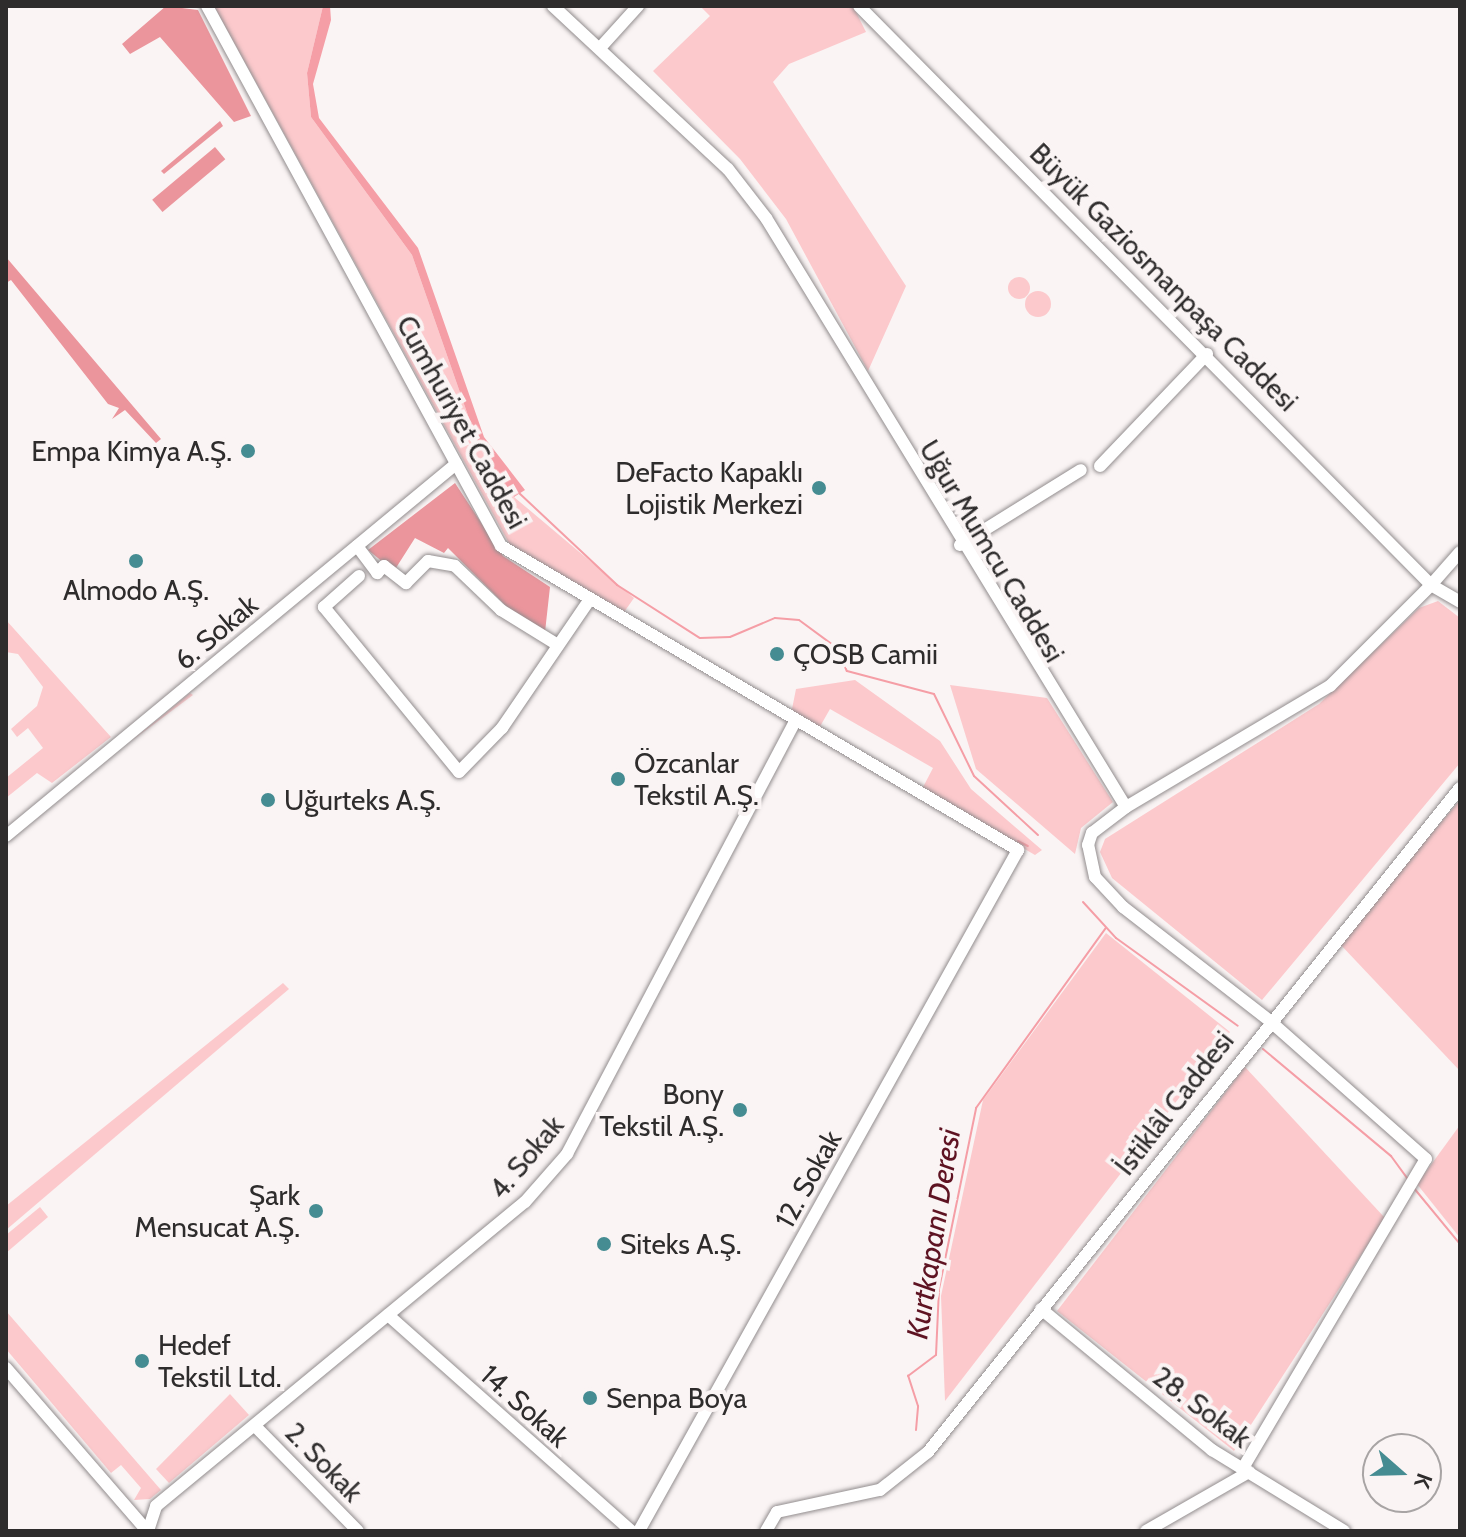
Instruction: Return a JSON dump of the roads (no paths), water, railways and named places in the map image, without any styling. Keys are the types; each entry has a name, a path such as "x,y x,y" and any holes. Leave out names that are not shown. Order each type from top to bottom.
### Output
{"street":[{"name":"Cumhuriyet Caddesi","path":"207,6 501,546 588,602 794,724 1018,850"},
{"name":"Uğur Mumcu Caddesi","path":"553,6 728,169 766,218 960,545 1126,807"},
{"path":"600,48 638,6"},
{"name":"Büyük Gaziosmanpaşa Caddesi","path":"859,6 1207,354 1431,585"},
{"path":"1100,466 1207,354"},
{"name":"6. Sokak","path":"6,836 456,464"},
{"path":"960,545 1081,470"},
{"path":"357,546 377,573 384,566 406,583 428,561 455,566 501,610 558,645"},
{"path":"1146,1531 1246,1470 1426,1159 1270,1021 1123,907 1095,877 1092,833 1126,807 1330,686 1460,552"},
{"path":"359,576 324,607 459,772 502,728 588,602"},
{"path":"1431,585 1460,602"},
{"name":"4. Sokak","path":"155,1508 525,1202 567,1154 794,724"},
{"name":"İstiklâl Caddesi","path":"766,1531 768,1518 789,1507 880,1490 928,1452 1270,1021 1460,788"},
{"name":"12. Sokak","path":"639,1531 1018,850"},
{"name":"28. Sokak","path":"1041,1309 1246,1470 1338,1529"},
{"name":"14. Sokak","path":"388,1315 631,1531"},
{"path":"6,1368 148,1531"},
{"name":"2. Sokak","path":"255,1426 358,1531"},
{"path":"129,1509 155,1508 148,1531"}],"waterway":[{"path":"518,492 617,585 700,638 730,637 775,618 799,620 837,648 847,671 934,694 974,776 1038,835"},
{"path":"1018,841 1028,846"},
{"path":"1083,902 1116,938 1238,1026"},
{"name":"Kurtkapanı Deresi","path":"916,1430 918,1406 908,1376 936,1355 939,1289 976,1108 1106,928"},
{"path":"1263,1049 1391,1156 1408,1179"},
{"path":"1413,1187 1460,1244"}],"place":[{"name":"Empa Kimya A.Ş.","path":"248,451"},
{"name":"DeFacto Kapaklı Lojistik Merkezi","path":"819,488"},
{"name":"Almodo A.Ş.","path":"136,561"},
{"name":"ÇOSB Camii","path":"777,654"},
{"name":"Özcanlar Tekstil A.Ş.","path":"618,779"},
{"name":"Uğurteks A.Ş.","path":"268,800"},
{"name":"Bony Tekstil A.Ş.","path":"740,1110"},
{"name":"Şark Mensucat A.Ş.","path":"316,1211"},
{"name":"Siteks A.Ş.","path":"604,1244"},
{"name":"Hedef Tekstil Ltd.","path":"142,1361"},
{"name":"Senpa Boya","path":"590,1398"}]}
